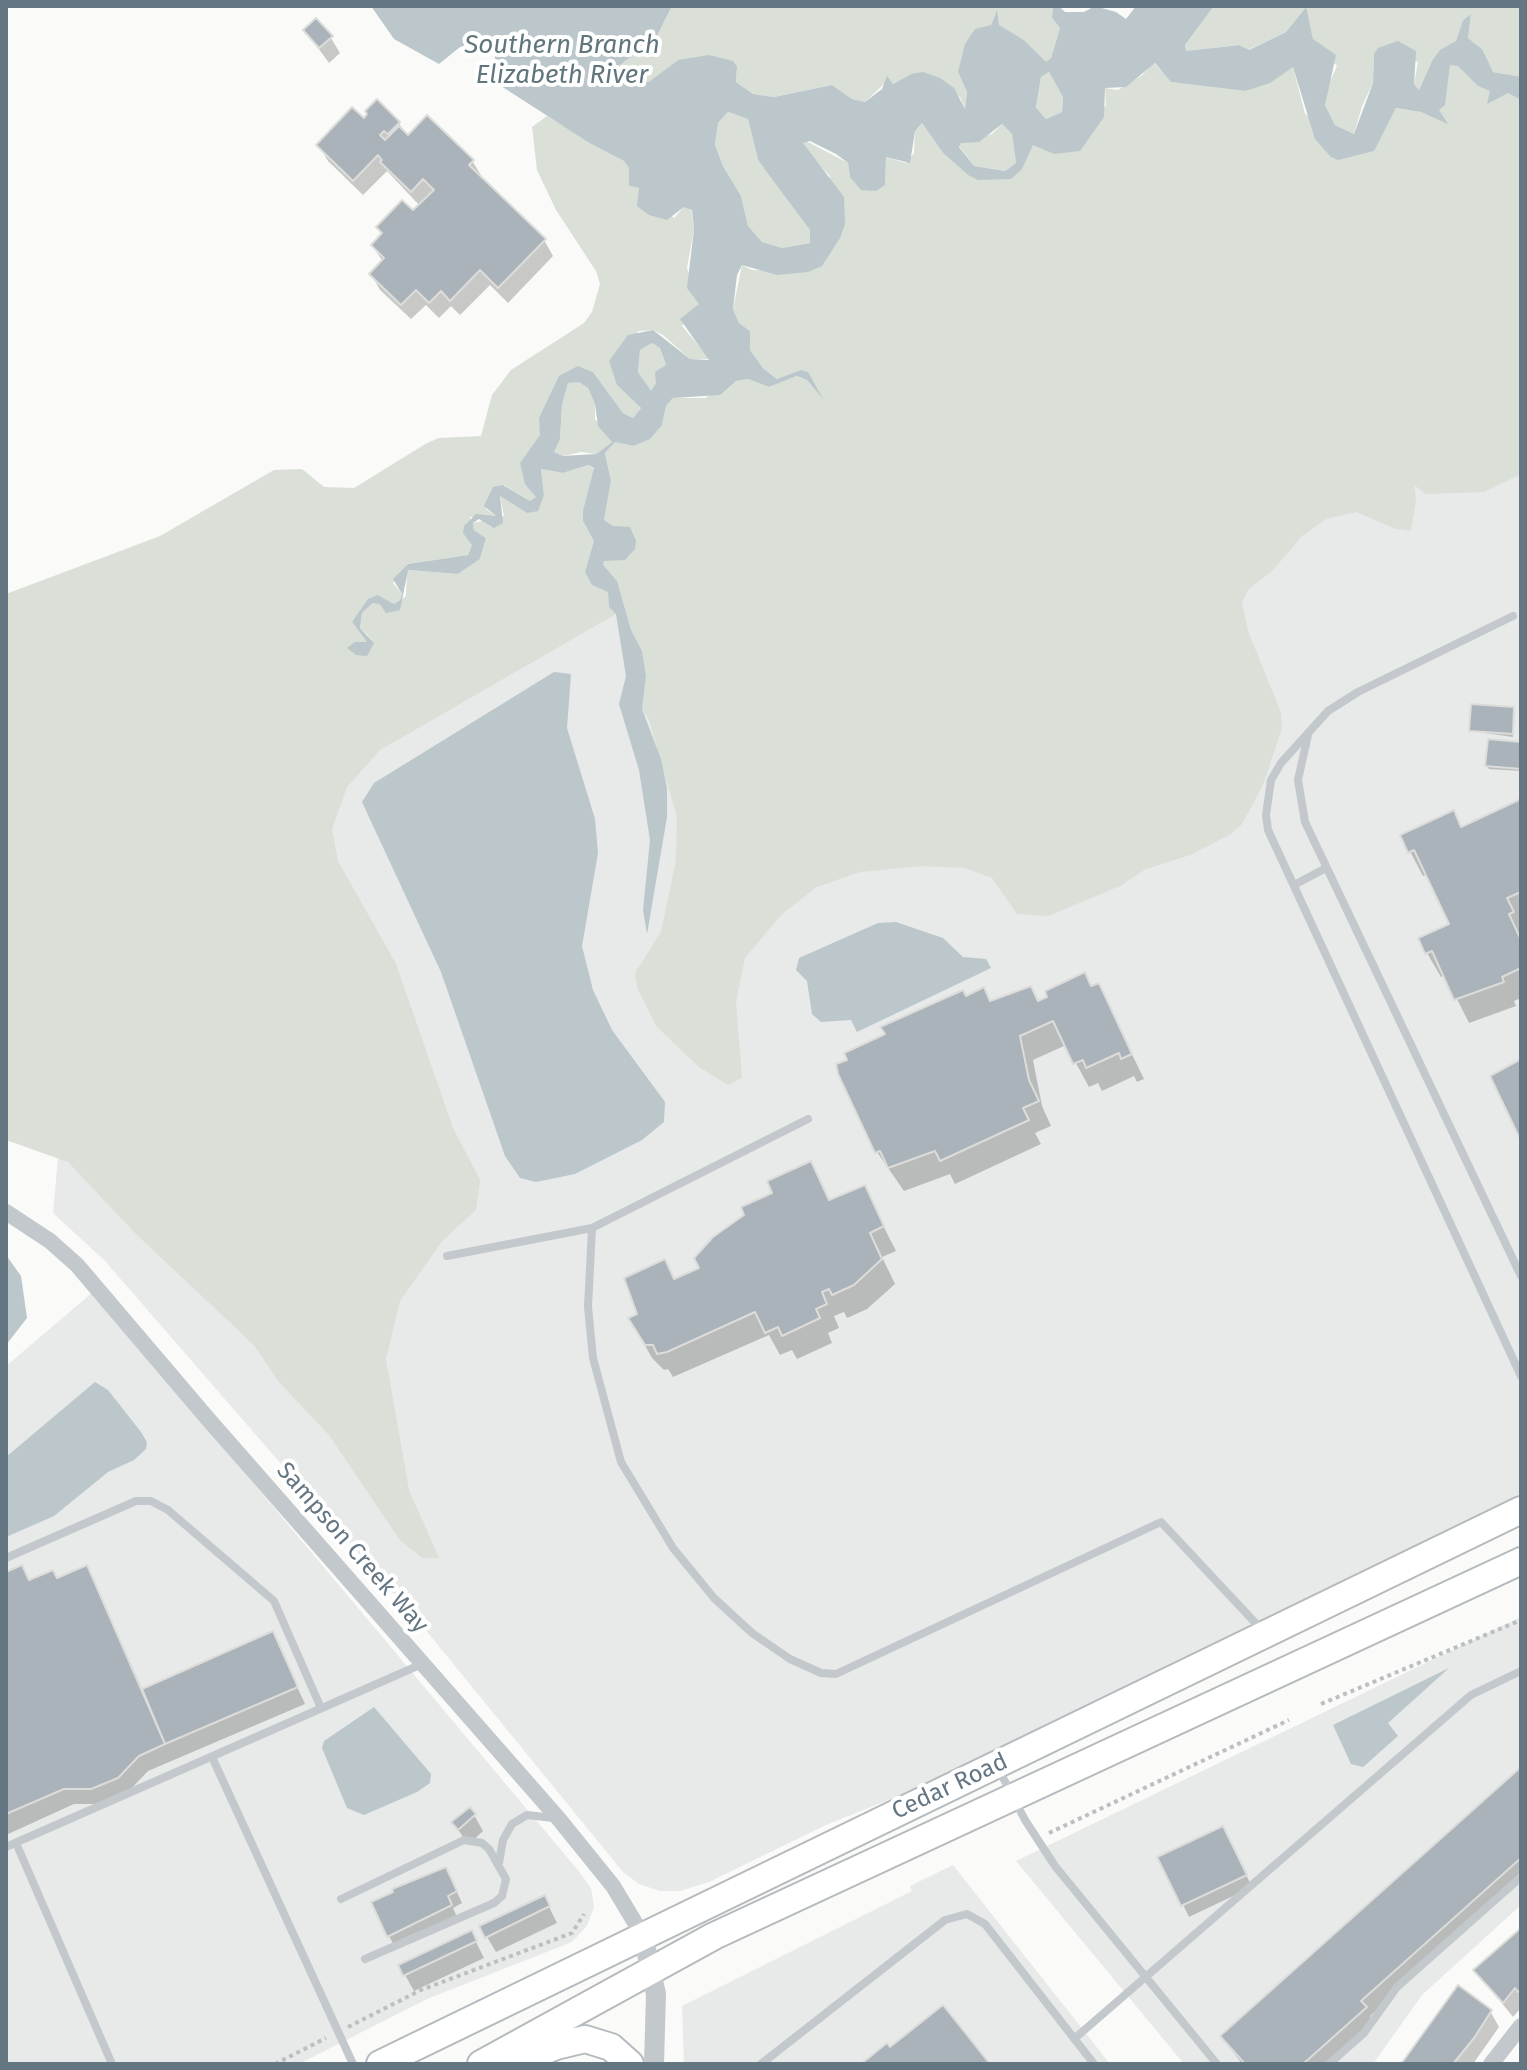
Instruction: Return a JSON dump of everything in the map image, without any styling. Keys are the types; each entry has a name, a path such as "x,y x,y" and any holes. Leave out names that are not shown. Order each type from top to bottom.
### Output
{"main road":[{"name":"Cedar Road","path":"380,2064 1521,1510"},
{"name":"Cedar Road","path":"481,2064 714,1936 1521,1561"},
{"path":"514,2064 556,2046 585,2039 611,2047 630,2064"}],"street":[{"name":"Sampson Creek Way","path":"6,1212 50,1241 77,1265 558,1818 613,1886 643,1936"},
{"path":"643,1936 656,2003 654,2064"},
{"path":"1491,2064 1519,2032"}],"lane":[{"path":"1513,616 1358,692 1328,711 1281,763 1266,797 1268,830 1521,1376"},
{"path":"1309,731 1298,780 1300,802 1326,868 1521,1276"},
{"path":"1294,885 1326,868"},
{"path":"447,1256 592,1228 808,1119"},
{"path":"592,1228 588,1307 593,1358 621,1462 673,1548 714,1598 752,1633 790,1659 821,1673 836,1674 1161,1522 1265,1634"},
{"path":"6,1558 136,1501 151,1501 168,1510 274,1601 321,1708"},
{"path":"6,1847 422,1664"},
{"path":"1074,2039 1471,1695 1521,1671"},
{"path":"212,1757 353,2064"},
{"path":"997,1765 1036,1839 1217,2064"},
{"path":"499,1864 503,1840 512,1824 527,1815 558,1818"},
{"path":"341,1899 464,1840 482,1843 499,1864 506,1888 494,1903 365,1959"},
{"path":"16,1843 112,2064"},
{"path":"1329,2064 1364,2033 1397,1987 1521,1877"},
{"path":"761,2064 956,1915 967,1914 985,1924 1094,2064"}],"path":[{"path":"1321,1704 1521,1620"},
{"path":"1036,1839 1289,1720"},
{"path":"275,2064 421,1990 572,1933 584,1914"}],"shaded area":[{"path":"672,6 1053,6 1052,18 1060,28 1051,58 1046,63 1024,40 998,25 996,12 991,25 958,72 967,92 965,109 960,97 911,74 893,84 888,80 865,102 852,99 832,85 774,97 753,94 736,82 737,67 678,60 649,83 626,79 616,67 656,38"},
{"path":"1214,6 1521,6 1521,77 1493,72 1489,67 1482,49 1468,38 1471,14 1463,20 1456,41 1432,61 1419,90 1414,84 1418,62 1374,54 1373,83 1354,134 1335,125 1325,105 1327,88 1337,66 1313,39 1305,8 1286,32 1248,50 1239,45 1186,51 1185,45"},
{"path":"1154,63 1172,82 1245,91 1293,67 1305,114 1374,150 1396,108 1421,112 1447,123 1439,110 1445,104 1450,64 1458,65 1478,86 1508,93 1521,100 1521,474 1484,492 1426,494 1414,485 1416,500 1411,531 1396,529 1356,512 1326,519 1302,536 1272,571 1249,589 1242,602 1248,631 1281,713 1282,728 1263,785 1242,824 1231,834 1190,855 1146,869 1120,886 1048,916 1017,914 992,878 965,868 921,866 860,872 817,887 782,914 745,958 736,1002 742,1078 728,1085 699,1067 656,1026 637,987 635,973 661,932 676,860 677,817 649,720 642,709 646,676 642,651 631,630 617,581 603,565 613,526 604,520 611,481 605,453 615,442 633,446 662,425 666,406 673,398 705,398 736,381 748,379 769,387 797,376 807,380 816,392 801,371 777,379 763,368 750,350 750,331 739,323 733,309 742,265 752,270 808,272 830,176 807,153 803,143 806,141 848,163 850,177 885,185 886,157 906,163 914,153 915,131 922,123 943,153 968,175 1011,179 1033,145 1106,106 1105,88 1118,90 1141,76"},
{"path":"1521,67 1521,1496 956,1773 826,1825 709,1882 680,1891 660,1891 639,1884 623,1872 433,1639 105,1261 53,1213 66,1070 171,734"},
{"path":"1049,72 1063,97 1062,112 1046,119 1036,109 1041,77"},
{"path":"728,112 748,119 758,160 799,212 810,230 810,243 782,248 762,242 748,226 741,196 723,166 715,145 718,123"},
{"path":"547,116 624,161 629,168 629,186 639,188 674,218 684,207 691,207 694,229 687,268 699,304 682,326 710,359 690,359 663,335 653,330 638,331 617,385 641,408 633,418 623,413 593,372 578,366 539,418 541,435 520,463 536,497 530,501 504,485 486,509 497,517 470,517 472,545 468,555 408,564 393,583 402,594 400,600 394,604 378,595 352,622 367,642 355,642 356,655 373,640 360,628 362,613 373,603 380,603 386,612 406,596 407,570 458,574 480,559 486,538 474,530 473,523 504,516 500,496 527,513 544,495 541,469 563,473 588,465 594,469 583,510 583,521 594,541 585,572 592,585 608,592 609,607 616,614 380,750 347,787 332,829 338,861 396,964 453,1128 480,1180 476,1210 442,1241 400,1301 386,1359 409,1490 439,1558 422,1558 400,1540 329,1435 279,1382 254,1345 137,1235 68,1162 6,1140 6,594 160,536 274,470 302,469 324,487 354,488 439,438 481,436 492,395 511,370 584,323 592,312 600,284 596,271 556,210 537,170 532,127"},
{"path":"1002,124 1012,134 1016,163 1005,171 974,166 959,146 961,143 992,134"},
{"path":"652,343 660,348 666,365 651,392 638,372 640,350"},
{"path":"579,381 588,388 595,404 595,419 612,442 596,454 581,452 563,456 554,452 560,438 562,405 568,383"},
{"path":"93,1292 577,1869 591,1888 594,1907 587,1926 572,1942 427,1999 299,2064 6,2064 6,1366"},
{"path":"1521,1617 1521,1905 1422,1995 1373,2064 1184,2064 1016,1861"},
{"path":"953,1865 1110,2064 684,2064 682,2006 912,1891 910,1886"}],"water":[{"name":"Southern Branch Elizabeth River","path":"371,6 672,6 656,38 617,67 626,79 649,82 678,60 709,55 733,61 737,67 736,82 753,94 774,97 832,85 852,99 865,102 882,89 887,76 893,84 911,74 923,72 940,78 954,88 965,109 967,92 958,72 965,44 975,29 991,25 997,10 999,25 1024,40 1046,62 1051,58 1060,28 1052,18 1053,6 1059,6 1065,12 1084,12 1095,6 1116,12 1126,19 1136,6 1214,6 1185,45 1186,51 1239,45 1249,50 1286,32 1306,7 1313,39 1336,55 1325,105 1335,125 1354,134 1373,83 1374,54 1378,48 1398,41 1416,51 1414,84 1419,90 1432,61 1440,50 1456,41 1463,20 1471,14 1468,38 1482,49 1493,72 1521,77 1521,100 1508,93 1487,104 1490,91 1478,86 1458,66 1450,65 1445,105 1439,110 1448,124 1421,112 1396,108 1374,151 1338,160 1331,157 1315,139 1293,67 1270,83 1245,91 1171,82 1155,63 1126,87 1105,88 1104,117 1080,151 1054,154 1033,145 1022,169 1011,179 978,180 968,175 943,153 922,123 915,131 910,163 886,157 885,185 876,191 861,190 850,177 848,163 836,154 810,141 803,143 844,197 845,224 840,238 822,266 808,272 777,275 742,265 737,275 733,309 739,323 750,331 750,350 763,368 777,379 801,370 808,372 823,399 807,380 797,376 769,387 748,379 736,381 720,395 673,398 666,406 662,425 650,439 633,446 615,442 605,453 611,481 604,520 613,526 630,527 636,541 635,549 625,560 604,561 603,565 617,581 631,630 642,651 646,676 642,709 661,759 667,788 667,817 647,934 643,910 650,840 639,770 619,704 626,676 616,614 609,607 608,592 592,585 585,572 594,541 583,521 583,510 594,468 588,465 563,473 541,469 544,495 538,511 527,513 500,496 503,523 494,528 479,519 473,523 474,530 486,538 480,559 458,574 408,570 400,610 386,613 380,604 373,603 362,613 360,628 374,643 367,656 356,655 347,648 355,642 367,642 352,622 368,599 378,595 394,604 400,600 402,594 393,579 408,564 468,555 472,545 463,533 464,526 476,514 496,516 484,506 493,487 503,485 530,501 536,497 525,484 520,463 540,435 539,418 559,376 578,366 593,372 623,413 633,418 641,408 617,385 609,361 628,335 653,330 690,359 709,360 680,319 699,304 687,288 694,229 692,210 684,207 667,220 649,215 637,206 639,188 629,186 629,168 624,161 588,142 501,86 493,48 481,42 460,47 439,64 394,39","holes":["1049,72 1063,97 1062,112 1046,119 1036,108 1041,77","728,112 748,119 758,160 810,230 810,243 782,248 762,242 748,226 741,196 723,166 715,145 718,123","1002,124 1012,134 1016,163 1005,171 974,166 959,147 961,143 979,142","652,343 660,348 666,365 655,372 656,383 651,391 638,372 640,350","579,382 588,388 595,404 598,426 612,442 596,454 563,456 554,452 560,439 562,405 568,383"]},
{"path":"554,672 571,674 567,728 595,819 598,853 582,946 593,990 612,1030 665,1102 664,1122 642,1140 575,1174 536,1182 520,1178 505,1156 441,972 362,802 374,783"},
{"path":"896,922 943,938 963,957 986,959 991,968 857,1032 851,1020 821,1022 812,1014 807,981 796,970 799,958 878,923"},
{"path":"6,1255 21,1276 27,1318 6,1345"},
{"path":"95,1382 108,1390 141,1432 147,1442 146,1449 134,1460 108,1472 54,1516 6,1537 6,1457"},
{"path":"1449,1668 1388,1723 1398,1736 1363,1767 1351,1764 1333,1725"},
{"path":"374,1707 431,1774 430,1783 417,1792 364,1815 347,1808 322,1748 324,1741"}],"building":[{"path":"316,18 333,36 319,48 303,30"},
{"path":"377,99 400,122 388,134 384,131 380,135 385,140 399,126 408,135 427,115 474,160 469,165 546,239 498,288 480,270 450,301 441,291 429,303 416,290 401,305 369,274 384,258 371,245 382,233 376,227 402,200 413,210 434,190 423,179 411,192 380,162 382,160 378,155 353,181 316,145 352,107 364,118 367,114 365,111"},
{"path":"1471,704 1514,707 1513,734 1469,731"},
{"path":"1488,739 1521,742 1521,769 1485,766"},
{"path":"1521,799 1521,892 1507,898 1514,912 1509,914 1521,940 1521,968 1502,977 1504,982 1454,1000 1432,951 1425,954 1418,938 1449,924 1414,850 1408,853 1400,835 1454,810 1461,827"},
{"path":"1085,972 1091,986 1099,983 1132,1054 1121,1059 1119,1053 1086,1068 1083,1060 1073,1064 1053,1021 1020,1036 1029,1080 1039,1101 1023,1108 1029,1120 940,1161 935,1151 888,1168 880,1151 875,1153 838,1074 836,1064 847,1060 844,1053 885,1034 880,1027 963,990 966,996 984,987 990,1001 1031,986 1038,1001 1047,997 1045,991"},
{"path":"1521,1059 1521,1141 1490,1076"},
{"path":"811,1161 829,1200 865,1185 884,1226 870,1233 882,1259 854,1285 832,1295 829,1289 822,1292 827,1304 816,1309 820,1318 782,1336 778,1327 765,1333 755,1312 667,1352 657,1354 653,1345 645,1345 628,1318 637,1314 624,1278 665,1259 674,1279 699,1268 694,1258 713,1237 744,1215 741,1207 772,1193 767,1181"},
{"path":"22,1565 29,1580 53,1570 57,1578 87,1565 165,1744 139,1756 118,1778 91,1789 64,1789 6,1814 6,1572"},
{"path":"273,1631 298,1687 165,1744 142,1689"},
{"path":"1521,1767 1521,1858 1361,2001 1367,2007 1303,2064 1245,2064 1220,2036"},
{"path":"470,1807 476,1814 458,1830 451,1822"},
{"path":"1223,1826 1247,1875 1181,1906 1157,1857"},
{"path":"446,1867 457,1891 448,1896 452,1905 387,1937 371,1902 393,1892 392,1889"},
{"path":"545,1895 550,1906 485,1938 479,1926"},
{"path":"1521,1928 1521,1989 1518,1992 1515,1988 1503,2003 1473,1970"},
{"path":"472,1930 477,1941 403,1976 398,1965"},
{"path":"1458,1985 1492,2010 1474,2038 1453,2064 1401,2064"},
{"path":"943,2005 990,2064 861,2064 887,2043 890,2047"}]}
